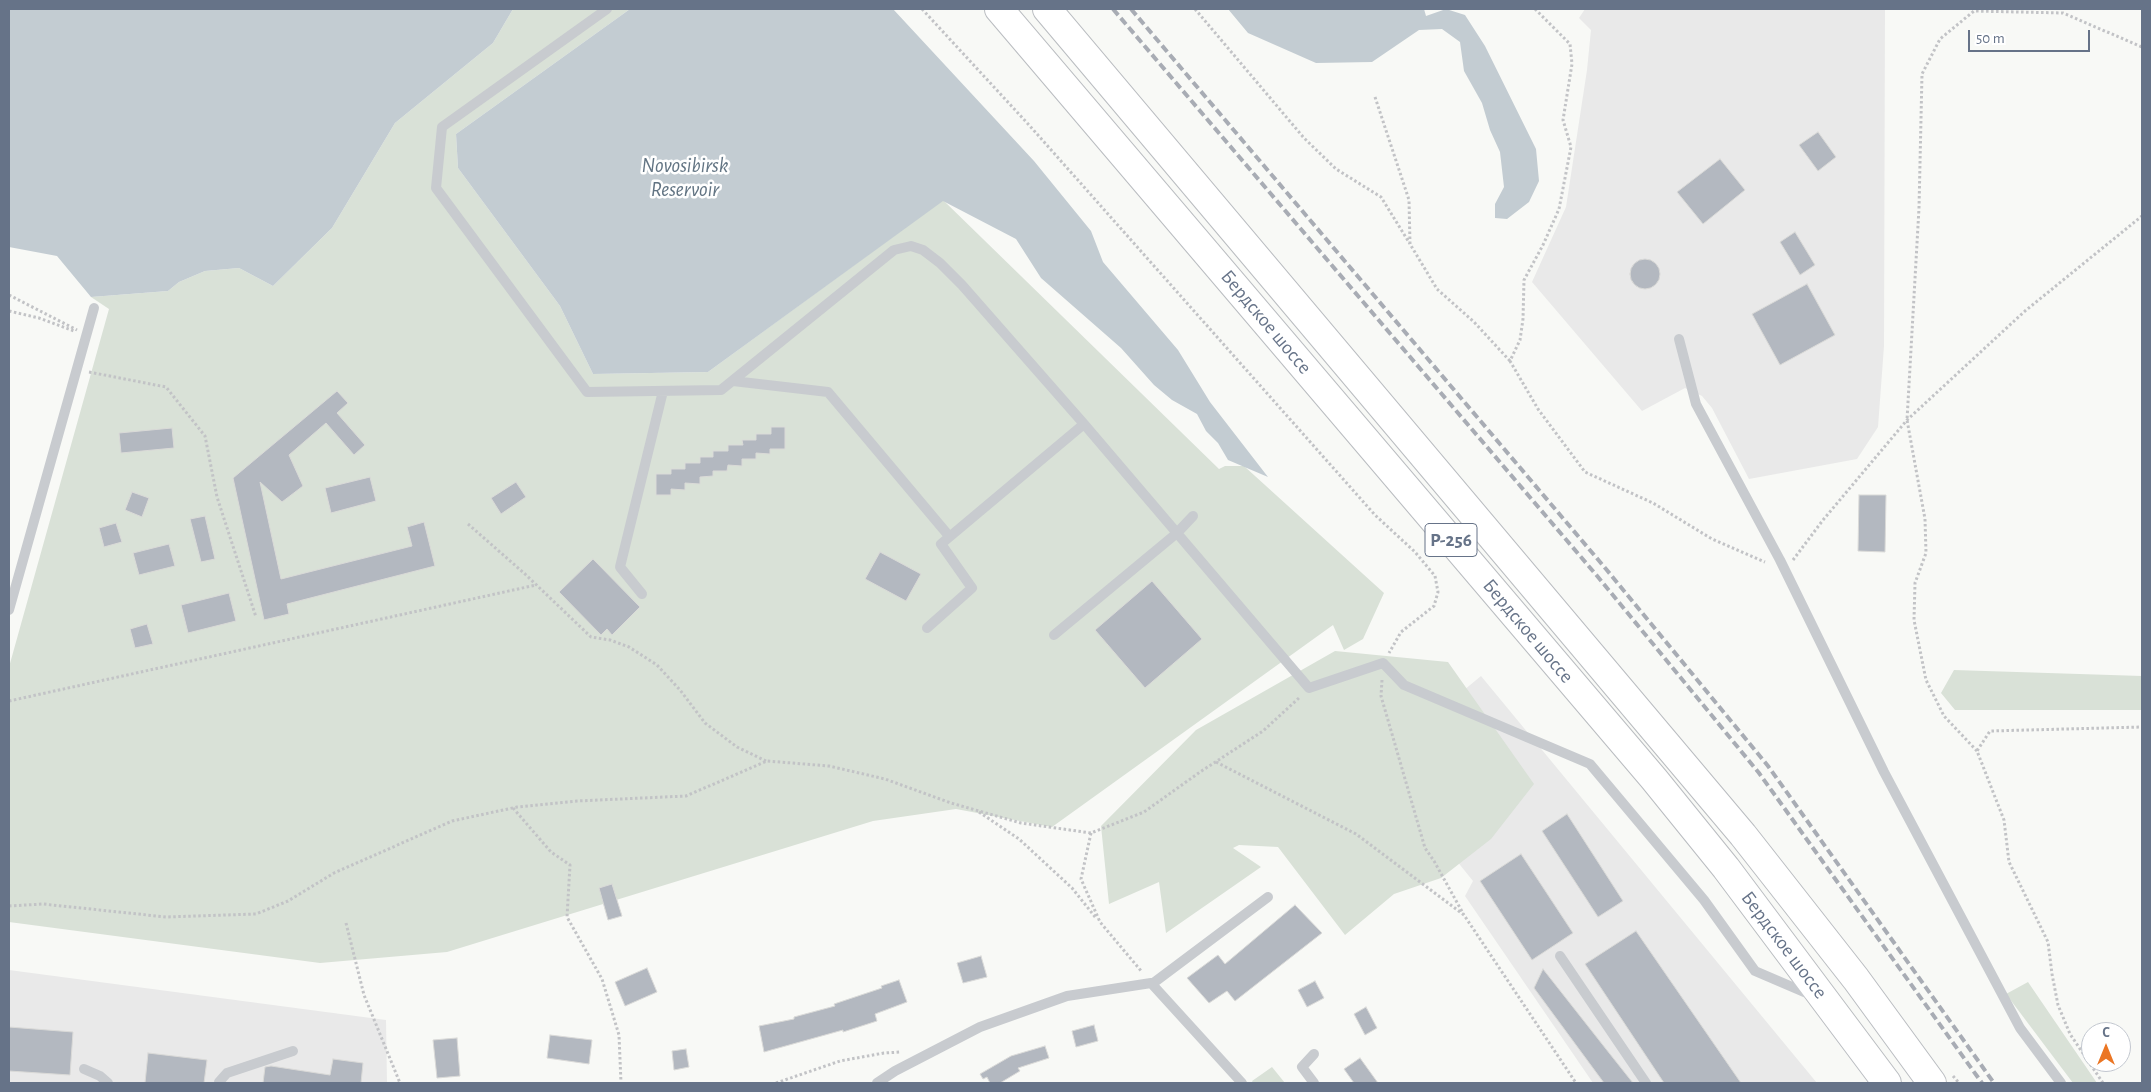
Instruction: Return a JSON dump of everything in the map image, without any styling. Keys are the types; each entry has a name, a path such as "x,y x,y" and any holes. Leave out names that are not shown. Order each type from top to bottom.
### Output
{"highway":[{"name":"Бердское шоссе","path":"999,9 1654,779 1726,868 1887,1083"},
{"name":"Бердское шоссе","path":"1048,9 1737,828 1856,979 1932,1083"}],"lane":[{"path":"606,9 442,127 436,188 587,392 721,390 894,250 911,246 923,250 940,263 1084,424 1309,688 1383,663 1404,685 1590,764 1704,900 1755,971 1826,1001"},
{"path":"9,610 94,308"},
{"path":"1679,338 1696,404 1785,570 1884,772 2020,1028 2061,1083"},
{"path":"733,381 828,392 949,536"},
{"path":"642,594 620,567 663,391"},
{"path":"927,628 972,588 940,544 1084,424"},
{"path":"1054,635 1177,532 1193,516"},
{"path":"877,1083 895,1071 980,1027 1067,996 1151,983 1268,897"},
{"path":"1560,956 1646,1083"},
{"path":"1151,983 1242,1083"},
{"path":"219,1083 227,1073 293,1051"},
{"path":"1314,1054 1302,1067 1314,1083"},
{"path":"84,1069 100,1076 108,1083"}],"path":[{"path":"922,9 1029,125 1375,515 1415,552 1435,576 1438,592 1434,606 1401,632 1383,663 1381,696 1425,848 1464,915 1576,1083"},
{"path":"1195,9 1304,138 1336,169 1381,197 1437,289 1474,322 1510,361 1538,409 1585,472 1653,503 1712,539 1785,570 1823,520 1907,420 2025,311 2142,216"},
{"path":"1510,361 1520,340 1523,319 1524,280 1543,245 1559,209 1571,147 1563,120 1572,64 1570,44 1535,9"},
{"path":"2103,1083 2070,1034 2058,1006 2048,942 2009,862 2004,820 1977,751 1944,716 1926,680 1914,620 1915,583 1926,552 1925,519 1907,420 1919,208 1922,74 1940,39 1974,11 2018,11 2063,13 2142,47"},
{"path":"1375,97 1409,200 1410,244"},
{"path":"9,295 86,335"},
{"path":"9,311 39,318 86,335"},
{"path":"76,370 166,387 205,436 217,497 256,617"},
{"path":"468,524 591,637 610,640 629,647 657,665 680,690 705,723 738,747 767,761 829,766 885,779 976,811 1021,823 1091,833 1144,812 1263,731 1309,688"},
{"path":"9,701 536,585"},
{"path":"1977,751 1990,731 2142,727"},
{"path":"9,906 43,904 166,917 256,914 288,901 334,873 452,821 513,808 577,800 686,796 767,761"},
{"path":"1216,762 1356,834 1464,915"},
{"path":"513,808 552,852 570,866 567,917 602,979 619,1035 621,1083"},
{"path":"976,811 1019,839 1072,888 1151,983"},
{"path":"1091,833 1081,879 1100,922"},
{"path":"346,923 364,995 400,1083"},
{"path":"776,1083 848,1059 884,1053 932,1052"}],"shaded area":[{"path":"513,9 630,9 456,134 458,168 560,306 593,374 708,372 943,200 1219,469 1225,466 1244,466 1384,593 1363,639 1344,650 1333,625 1052,827 956,809 873,821 447,952 320,963 9,922 9,667 109,309 91,297 168,291 179,282 205,271 239,268 273,286 332,228 395,123 493,43"},
{"path":"1585,9 1885,9 1884,346 1878,427 1857,459 1749,479 1712,408 1702,396 1685,388 1642,411 1532,282 1566,207 1587,70 1591,30 1579,18"},
{"path":"1335,651 1448,662 1534,784 1491,839 1441,878 1394,894 1345,935 1278,847 1239,845 1233,848 1261,867 1166,933 1159,882 1109,904 1101,826 1196,730"},
{"path":"1954,670 2142,676 2142,710 1955,710 1941,693"},
{"path":"1481,676 1817,1083 1593,1083 1465,896 1473,881 1377,762"},
{"path":"9,970 386,1020 387,1083 9,1083"},
{"path":"2028,982 2081,1060 2081,1072 2089,1072 2097,1083 2073,1083 2006,994"},
{"path":"1272,1067 1285,1083 1253,1083 1252,1081"}],"water":[{"path":"9,9 513,9 493,43 395,123 332,228 273,286 239,268 205,271 179,282 168,291 91,297 57,256 9,247"},
{"name":"Novosibirsk Reservoir","path":"630,9 893,9 1034,161 1091,231 1103,262 1178,350 1210,402 1268,477 1228,460 1218,443 1206,431 1197,414 1172,400 1154,385 1121,348 1041,278 1016,239 943,201 708,372 593,374 560,306 458,168 456,134"},
{"path":"1228,9 1424,9 1426,16 1446,9 1465,15 1485,46 1536,149 1539,181 1529,202 1507,219 1495,218 1495,204 1504,187 1500,152 1490,130 1482,103 1464,71 1460,42 1442,29 1419,30 1372,62 1316,63 1248,33"}],"building":[{"path":"1818,132 1836,157 1818,171 1799,145"},
{"path":"1720,159 1745,190 1703,224 1677,192"},
{"path":"1795,232 1815,265 1800,275 1780,242"},
{"path":"1645,259 1656,263 1660,274 1656,285 1645,289 1634,285 1630,274 1634,263"},
{"path":"1807,284 1835,335 1780,365 1752,314"},
{"path":"337,391 348,403 337,413 365,445 354,455 326,423 289,455 303,486 282,502 260,482 281,579 412,546 407,527 424,522 435,566 287,604 289,614 264,620 233,478"},
{"path":"771,427 785,427 785,449 770,449 770,454 756,453 756,459 742,459 742,466 728,465 727,471 713,471 713,476 700,477 700,484 685,483 685,490 671,489 671,495 656,495 656,474 671,474 671,469 685,469 685,463 700,463 700,457 713,457 713,451 728,451 728,445 743,445 742,440 756,440 756,434 771,434"},
{"path":"172,428 174,448 121,453 119,433"},
{"path":"370,477 376,501 331,513 325,488"},
{"path":"516,482 526,497 501,514 491,498"},
{"path":"132,492 149,498 142,517 125,510"},
{"path":"1859,495 1886,495 1885,552 1858,551"},
{"path":"205,516 215,559 201,562 190,519"},
{"path":"116,523 122,542 104,547 99,528"},
{"path":"169,544 175,566 139,575 133,553"},
{"path":"880,552 921,574 906,601 865,579"},
{"path":"593,559 640,607 612,635 607,629 601,635 559,592"},
{"path":"1152,581 1202,639 1145,688 1095,630"},
{"path":"229,593 236,621 188,633 181,605"},
{"path":"147,624 153,644 135,648 130,629"},
{"path":"1567,814 1623,901 1598,917 1542,831"},
{"path":"1521,854 1573,933 1532,960 1480,881"},
{"path":"612,884 622,916 608,920 599,888"},
{"path":"1295,905 1322,933 1235,1001 1227,991 1209,1003 1187,978 1218,955 1225,964"},
{"path":"1636,931 1741,1083 1664,1083 1585,964"},
{"path":"981,956 987,977 963,983 957,963"},
{"path":"647,968 657,992 625,1006 615,982"},
{"path":"1543,969 1633,1083 1604,1083 1534,988"},
{"path":"899,980 907,1002 875,1014 877,1021 843,1032 843,1030 764,1052 759,1026 794,1019 794,1017 835,1006 834,1004 882,988 881,986"},
{"path":"1315,981 1324,998 1307,1007 1298,990"},
{"path":"1366,1007 1377,1028 1365,1035 1354,1014"},
{"path":"1094,1025 1098,1041 1076,1047 1072,1031"},
{"path":"9,1027 73,1032 70,1075 9,1071"},
{"path":"550,1035 592,1040 589,1064 547,1058"},
{"path":"457,1038 460,1076 437,1078 433,1040"},
{"path":"1045,1046 1049,1058 1018,1068 1020,1071 1000,1083 990,1083 987,1077 983,1079 980,1074 1011,1056"},
{"path":"686,1049 689,1067 674,1070 672,1051"},
{"path":"148,1053 207,1060 204,1083 145,1083"},
{"path":"1360,1058 1378,1083 1354,1083 1344,1069"},
{"path":"333,1059 363,1063 361,1083 263,1083 265,1067 271,1066 330,1075"}],"railway":[{"path":"1113,9 1598,577 1759,773 1982,1083"},
{"path":"1131,9 1606,569 1768,766 1994,1083"}]}
